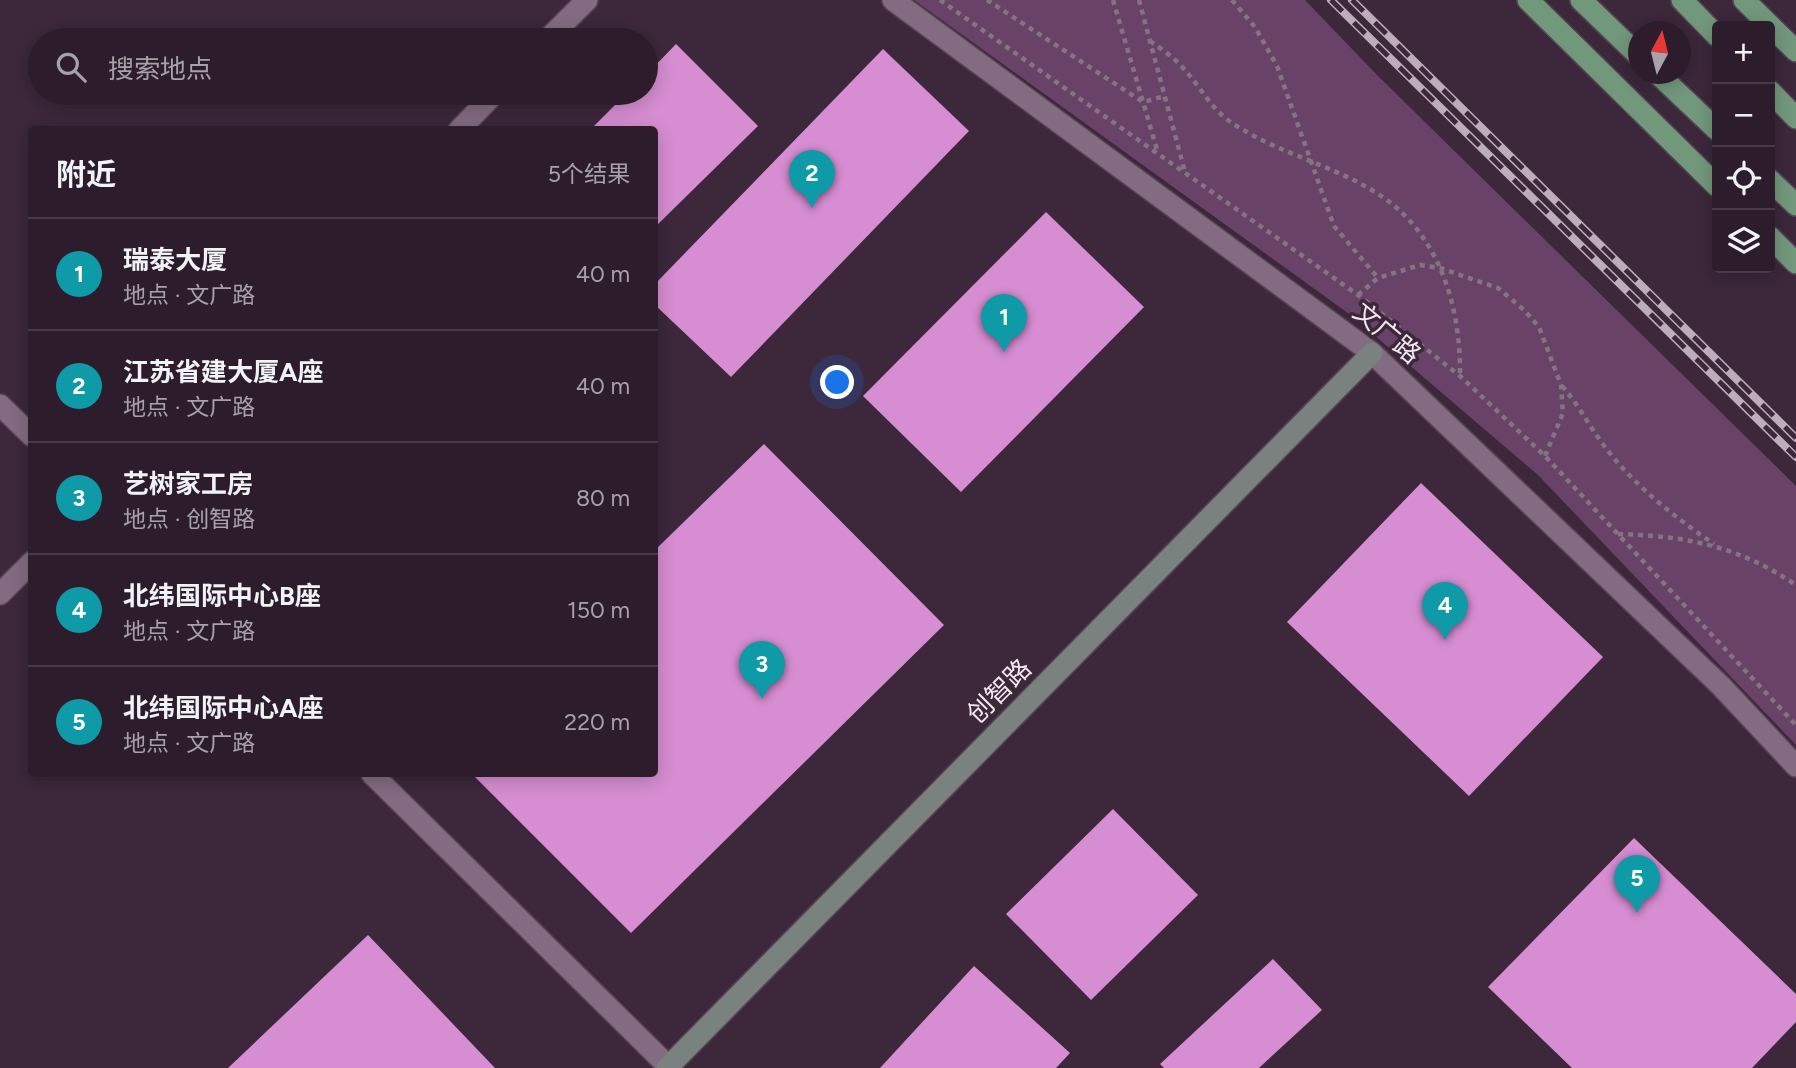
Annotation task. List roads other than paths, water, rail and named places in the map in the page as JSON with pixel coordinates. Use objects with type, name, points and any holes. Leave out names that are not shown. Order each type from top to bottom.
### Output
[{"type":"main road","points":[[1528,0],[1712,181]]},
{"type":"main road","points":[[1581,0],[1628,45]]},
{"type":"main road","points":[[1682,0],[1712,31]]},
{"type":"main road","points":[[1744,0],[1796,51]]},
{"type":"main road","points":[[1669,84],[1712,125]]},
{"type":"main road","points":[[1775,96],[1796,118]]},
{"type":"main road","points":[[1775,185],[1796,205]]},
{"type":"main road","points":[[1775,242],[1796,262]]},
{"type":"street","points":[[559,28],[587,0]]},
{"type":"street","name":"文广路","points":[[893,0],[1372,353],[1721,686],[1796,766]]},
{"type":"street","points":[[463,126],[483,105]]},
{"type":"street","name":"创智路","points":[[668,1068],[1372,353]]},
{"type":"street","points":[[0,405],[28,432]]},
{"type":"street","points":[[0,594],[28,566]]},
{"type":"street","points":[[375,777],[668,1068]]},
{"type":"railway","points":[[1331,0],[1796,457]]},
{"type":"railway","points":[[1352,0],[1796,438]]},
{"type":"place","name":"江苏省建大厦A座","points":[[812,208]]},
{"type":"place","name":"瑞泰大厦","points":[[1004,352]]},
{"type":"place","name":"北纬国际中心B座","points":[[1445,640]]},
{"type":"place","name":"艺树家工房","points":[[762,699]]},
{"type":"place","name":"北纬国际中心A座","points":[[1637,913]]}]
